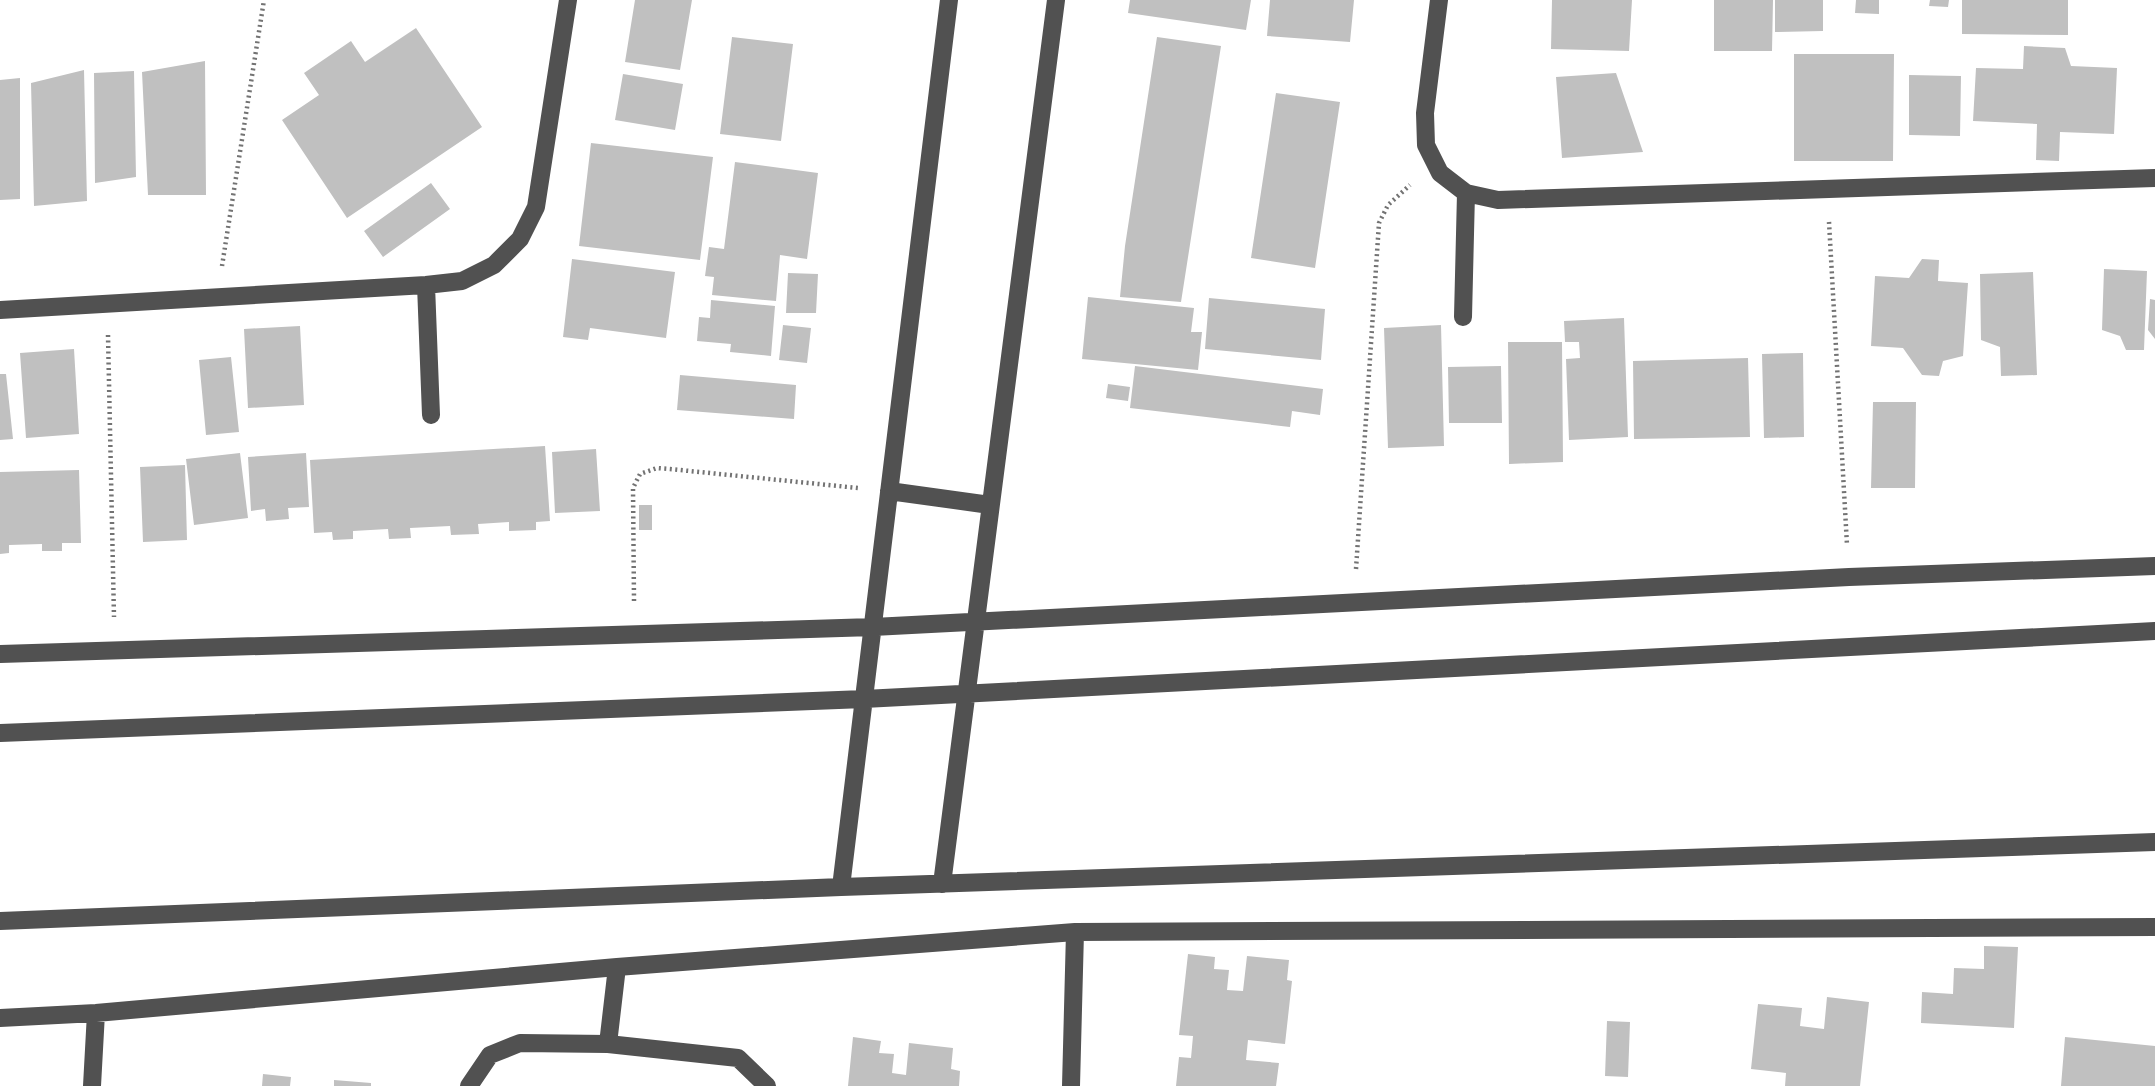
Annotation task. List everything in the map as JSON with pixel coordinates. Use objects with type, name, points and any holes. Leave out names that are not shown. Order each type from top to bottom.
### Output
[{"type":"street","points":[[0,310],[426,285],[462,281],[494,265],[520,239],[536,207],[568,0]]},
{"type":"street","points":[[841,887],[949,0]]},
{"type":"street","points":[[942,884],[1056,0]]},
{"type":"street","points":[[1439,0],[1425,113],[1426,145],[1440,173],[1466,193],[1498,200],[2155,178]]},
{"type":"street","points":[[1463,317],[1466,193]]},
{"type":"street","points":[[426,285],[431,415]]},
{"type":"street","points":[[889,491],[990,505]]},
{"type":"street","points":[[0,654],[873,627],[1849,577],[2155,566]]},
{"type":"street","points":[[0,733],[864,699],[2155,631]]},
{"type":"street","points":[[0,921],[841,887],[2155,842]]},
{"type":"street","points":[[0,1018],[96,1013],[617,967],[1075,932],[2155,927]]},
{"type":"street","points":[[1071,1086],[1075,932]]},
{"type":"street","points":[[608,1044],[617,967]]},
{"type":"street","points":[[92,1086],[96,1013]]},
{"type":"street","points":[[469,1086],[489,1055],[520,1043],[608,1044],[738,1058],[767,1086]]},
{"type":"path","points":[[217,298],[264,0]]},
{"type":"path","points":[[1353,603],[1379,223],[1388,205],[1403,189],[1420,179],[1440,173]]},
{"type":"path","points":[[1828,189],[1849,577]]},
{"type":"path","points":[[107,304],[114,649]]},
{"type":"path","points":[[635,633],[633,488],[640,474],[657,468],[889,491]]},
{"type":"building","points":[[635,0],[692,0],[680,70],[625,62]]},
{"type":"building","points":[[1130,0],[1251,0],[1246,30],[1128,13]]},
{"type":"building","points":[[1270,0],[1354,0],[1350,42],[1267,36]]},
{"type":"building","points":[[1552,0],[1632,0],[1629,51],[1551,49]]},
{"type":"building","points":[[1714,0],[1773,0],[1772,51],[1714,51]]},
{"type":"building","points":[[1775,0],[1823,0],[1823,31],[1775,32]]},
{"type":"building","points":[[1856,0],[1879,0],[1879,14],[1855,13]]},
{"type":"building","points":[[1930,0],[1949,0],[1948,7],[1929,6]]},
{"type":"building","points":[[1962,0],[2068,0],[2068,35],[1962,34]]},
{"type":"building","points":[[416,28],[482,127],[347,218],[282,120],[319,95],[304,73],[351,41],[365,62]]},
{"type":"building","points":[[732,37],[793,44],[781,141],[720,134]]},
{"type":"building","points":[[1157,37],[1221,46],[1181,302],[1120,297],[1125,246]]},
{"type":"building","points":[[2024,46],[2065,48],[2071,66],[2117,68],[2114,134],[2060,132],[2059,161],[2036,160],[2037,124],[1973,121],[1976,68],[2023,69]]},
{"type":"building","points":[[1794,54],[1894,54],[1893,161],[1794,161]]},
{"type":"building","points":[[205,61],[206,195],[148,195],[142,72]]},
{"type":"building","points":[[84,70],[87,201],[34,206],[31,83]]},
{"type":"building","points":[[134,71],[136,177],[95,183],[94,73]]},
{"type":"building","points":[[1616,73],[1643,152],[1562,158],[1556,77]]},
{"type":"building","points":[[623,74],[683,84],[675,130],[615,120]]},
{"type":"building","points":[[1909,75],[1961,76],[1960,136],[1909,135]]},
{"type":"building","points":[[20,78],[20,199],[0,200],[0,80]]},
{"type":"building","points":[[1276,93],[1340,102],[1315,268],[1251,258]]},
{"type":"building","points":[[591,143],[713,157],[700,260],[579,246]]},
{"type":"building","points":[[735,162],[818,173],[807,259],[780,255],[776,301],[712,295],[714,277],[705,276],[709,247],[724,249]]},
{"type":"building","points":[[431,183],[450,209],[383,257],[364,231]]},
{"type":"building","points":[[572,259],[675,272],[666,338],[590,328],[588,340],[563,337]]},
{"type":"building","points":[[1922,259],[1939,260],[1938,281],[1968,283],[1963,356],[1943,361],[1939,376],[1922,375],[1903,348],[1871,346],[1875,276],[1909,278]]},
{"type":"building","points":[[2104,269],[2147,271],[2144,350],[2126,350],[2120,336],[2102,330]]},
{"type":"building","points":[[2033,272],[2037,375],[2001,376],[2000,347],[1981,340],[1980,274]]},
{"type":"building","points":[[788,273],[818,274],[816,313],[786,313]]},
{"type":"building","points":[[1088,297],[1194,308],[1191,332],[1202,332],[1198,370],[1082,359]]},
{"type":"building","points":[[1209,298],[1325,309],[1321,360],[1205,349]]},
{"type":"building","points":[[2150,299],[2155,300],[2155,339],[2148,330]]},
{"type":"building","points":[[711,300],[775,306],[771,356],[730,352],[731,344],[697,341],[699,317],[710,318]]},
{"type":"building","points":[[1624,318],[1628,437],[1569,440],[1566,359],[1580,358],[1579,342],[1565,342],[1564,321]]},
{"type":"building","points":[[783,325],[811,328],[807,363],[779,360]]},
{"type":"building","points":[[1441,325],[1444,446],[1388,448],[1384,328]]},
{"type":"building","points":[[300,326],[304,405],[248,408],[244,329]]},
{"type":"building","points":[[1508,342],[1562,342],[1563,462],[1509,464]]},
{"type":"building","points":[[74,349],[79,434],[26,438],[20,353]]},
{"type":"building","points":[[1803,353],[1804,437],[1764,438],[1762,354]]},
{"type":"building","points":[[231,357],[239,432],[206,435],[199,360]]},
{"type":"building","points":[[1748,358],[1750,437],[1634,439],[1633,361]]},
{"type":"building","points":[[1135,366],[1323,389],[1320,415],[1292,411],[1290,427],[1130,408]]},
{"type":"building","points":[[1501,366],[1502,423],[1449,423],[1448,367]]},
{"type":"building","points":[[0,374],[6,374],[13,439],[0,440]]},
{"type":"building","points":[[680,375],[796,385],[794,419],[677,410]]},
{"type":"building","points":[[1108,384],[1130,387],[1128,401],[1106,398]]},
{"type":"building","points":[[1873,402],[1916,402],[1915,488],[1871,488]]},
{"type":"building","points":[[545,446],[550,521],[536,522],[536,530],[509,531],[509,522],[478,524],[479,534],[451,535],[450,526],[410,528],[411,538],[389,539],[388,529],[353,531],[353,539],[333,540],[332,532],[314,533],[310,460]]},
{"type":"building","points":[[596,449],[600,511],[555,513],[552,452]]},
{"type":"building","points":[[240,453],[248,518],[194,525],[186,459]]},
{"type":"building","points":[[306,453],[309,507],[288,508],[289,519],[266,521],[265,509],[251,511],[248,457]]},
{"type":"building","points":[[185,465],[187,540],[143,542],[140,467]]},
{"type":"building","points":[[79,470],[81,543],[62,543],[62,551],[42,551],[42,544],[9,545],[9,553],[0,554],[0,472]]},
{"type":"building","points":[[639,505],[652,505],[652,530],[639,530]]},
{"type":"building","points":[[1984,946],[2018,947],[2014,1028],[1921,1023],[1922,992],[1953,994],[1954,968],[1984,969]]},
{"type":"building","points":[[1188,954],[1215,957],[1214,969],[1229,970],[1227,990],[1243,991],[1247,956],[1289,960],[1287,980],[1292,981],[1285,1044],[1248,1040],[1246,1060],[1279,1063],[1276,1086],[1176,1086],[1179,1057],[1191,1058],[1193,1036],[1179,1035]]},
{"type":"building","points":[[1827,997],[1869,1002],[1860,1086],[1785,1086],[1786,1073],[1751,1069],[1758,1004],[1802,1008],[1800,1026],[1824,1029]]},
{"type":"building","points":[[1607,1021],[1630,1022],[1628,1077],[1605,1076]]},
{"type":"building","points":[[853,1037],[881,1041],[879,1053],[894,1054],[892,1073],[906,1075],[909,1043],[953,1048],[951,1069],[960,1071],[959,1086],[848,1086]]},
{"type":"building","points":[[2065,1037],[2155,1046],[2155,1086],[2061,1086]]},
{"type":"building","points":[[263,1074],[291,1077],[290,1086],[262,1086]]},
{"type":"building","points":[[334,1080],[371,1083],[371,1086],[334,1086]]}]
